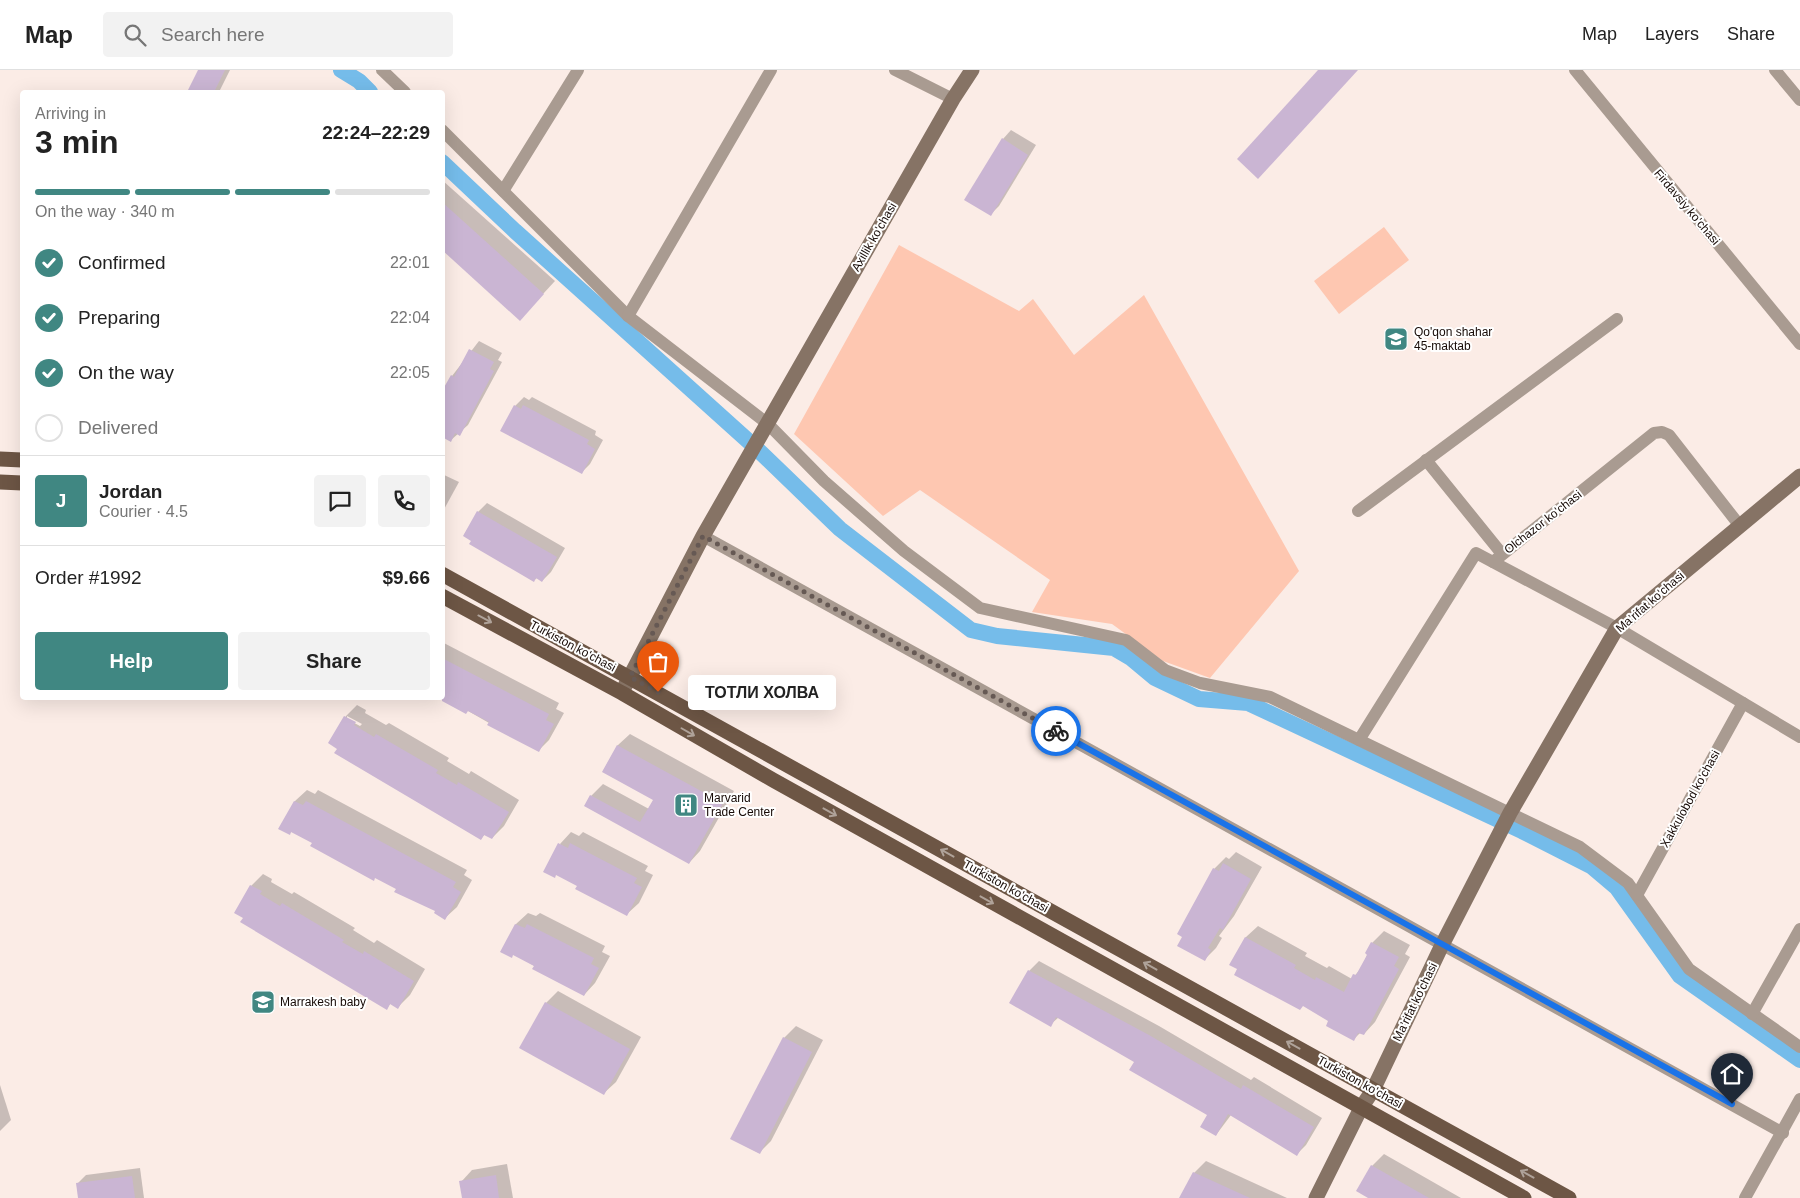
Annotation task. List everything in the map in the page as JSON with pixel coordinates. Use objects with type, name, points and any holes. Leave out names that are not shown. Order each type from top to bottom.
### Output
[{"type":"main road","points":[[0,459],[20,460]]},
{"type":"main road","points":[[0,482],[20,483]]},
{"type":"main road","name":"Turkiston ko'chasi","points":[[445,576],[1569,1198]]},
{"type":"main road","name":"Turkiston ko'chasi","points":[[445,598],[622,692],[773,780],[1524,1198]]},
{"type":"street","points":[[382,70],[403,90]]},
{"type":"street","points":[[503,191],[578,70]]},
{"type":"street","points":[[628,316],[771,70]]},
{"type":"street","points":[[895,70],[953,99]]},
{"type":"street","name":"Axillik ko'chasi","points":[[703,536],[953,99],[972,70]]},
{"type":"street","name":"Firdavsiy ko'chasi","points":[[1575,70],[1800,344]]},
{"type":"street","points":[[1775,70],[1800,100]]},
{"type":"street","points":[[445,133],[628,316],[766,428],[904,551],[980,608],[1126,640],[1165,670],[1200,683],[1270,697],[1580,847],[1628,883],[1689,969],[1800,1047]]},
{"type":"street","points":[[1358,511],[1617,319]]},
{"type":"street","name":"Olchazor ko'chasi","points":[[1359,740],[1476,553],[1498,558],[1654,433],[1662,432],[1669,435],[1740,526]]},
{"type":"street","points":[[1426,460],[1498,558],[1800,736]]},
{"type":"street","name":"Ma’rifat ko'chasi","points":[[1316,1198],[1361,1108],[1373,1090],[1442,945],[1510,813],[1617,628],[1800,476]]},
{"type":"street","points":[[622,692],[703,536],[1783,1133]]},
{"type":"street","name":"Xakkulobod ko'chasi","points":[[1637,895],[1743,703]]},
{"type":"street","points":[[1752,1014],[1800,929]]},
{"type":"street","points":[[1744,1198],[1783,1133],[1800,1099]]},
{"type":"shaded area","points":[[1384,227],[1409,260],[1339,314],[1314,281]]},
{"type":"shaded area","points":[[899,245],[1019,311],[1033,299],[1074,355],[1144,295],[1299,571],[1210,678],[1163,661],[1112,624],[1032,612],[1050,580],[920,490],[883,516],[794,434]]},
{"type":"building","points":[[198,70],[225,70],[215,90],[188,90]]},
{"type":"building","points":[[1318,70],[1358,70],[1258,179],[1237,159]]},
{"type":"building","points":[[1002,138],[1028,155],[991,216],[964,200]]},
{"type":"building","points":[[445,205],[544,294],[520,321],[445,253]]},
{"type":"building","points":[[469,349],[494,362],[490,369],[494,371],[460,436],[455,433],[451,442],[445,439],[445,386],[451,375],[454,377]]},
{"type":"building","points":[[514,405],[521,409],[523,405],[589,440],[587,444],[595,449],[582,474],[500,431]]},
{"type":"building","points":[[477,511],[557,557],[542,582],[536,578],[534,582],[469,544],[471,541],[463,536]]},
{"type":"building","points":[[445,660],[549,714],[546,720],[554,724],[539,752],[487,725],[489,722],[468,711],[466,714],[442,701],[445,700]]},
{"type":"building","points":[[344,716],[356,722],[354,725],[374,737],[376,734],[438,770],[436,773],[457,785],[458,782],[509,812],[492,839],[484,835],[481,840],[334,753],[337,749],[328,743]]},
{"type":"building","name":"Marvarid Trade Center","points":[[617,745],[723,803],[689,864],[584,806],[590,795],[640,822],[653,800],[602,772]]},
{"type":"building","points":[[294,801],[303,805],[306,801],[456,882],[453,887],[461,892],[445,920],[434,913],[435,911],[394,892],[396,889],[375,878],[374,881],[310,846],[312,843],[291,832],[290,835],[278,829]]},
{"type":"building","points":[[558,843],[568,848],[570,843],[637,878],[634,883],[642,887],[627,916],[575,889],[577,886],[556,875],[555,878],[543,872]]},
{"type":"building","points":[[1223,863],[1251,879],[1223,930],[1220,928],[1208,948],[1211,950],[1205,961],[1177,946],[1182,937],[1177,934],[1213,868],[1219,871]]},
{"type":"building","points":[[250,885],[262,891],[260,894],[280,906],[282,903],[344,940],[342,942],[363,954],[364,951],[414,981],[398,1009],[390,1004],[387,1010],[240,922],[243,918],[234,913]]},
{"type":"building","points":[[515,924],[525,928],[527,924],[594,958],[591,964],[599,968],[584,996],[532,969],[534,966],[513,955],[512,958],[500,952]]},
{"type":"building","points":[[1245,937],[1296,965],[1294,968],[1315,980],[1316,977],[1344,992],[1353,974],[1356,975],[1367,955],[1365,953],[1371,942],[1399,957],[1394,966],[1399,969],[1364,1035],[1358,1033],[1354,1041],[1326,1026],[1328,1021],[1303,1006],[1300,1010],[1234,975],[1237,969],[1229,965]]},
{"type":"building","points":[[1028,970],[1149,1035],[1241,1089],[1243,1085],[1314,1127],[1297,1156],[1228,1114],[1216,1136],[1200,1127],[1207,1115],[1129,1070],[1134,1062],[1056,1017],[1051,1027],[1009,1003]]},
{"type":"building","points":[[545,1002],[630,1049],[604,1095],[519,1048]]},
{"type":"building","points":[[783,1037],[812,1052],[760,1154],[730,1139]]},
{"type":"building","points":[[1371,1165],[1429,1198],[1368,1198],[1356,1191]]},
{"type":"building","points":[[1193,1172],[1250,1198],[1179,1198]]},
{"type":"building","points":[[496,1175],[499,1198],[462,1198],[459,1181]]},
{"type":"building","points":[[132,1176],[135,1198],[78,1198],[76,1183]]},
{"type":"waterway","points":[[341,70],[359,81],[368,90]]},
{"type":"waterway","points":[[445,165],[515,231],[755,447],[840,529],[971,630],[997,636],[1114,648],[1131,658],[1155,678],[1199,699],[1248,703],[1522,831],[1591,866],[1617,888],[1680,976],[1800,1060]]},
{"type":"way so far","points":[[658,692],[630,677],[703,536],[1056,731]]},
{"type":"place","name":"Qo'qon shahar 45-maktab","points":[[1396,339]]},
{"type":"place","name":"ТОТЛИ ХОЛВА","points":[[658,692]]},
{"type":"place","name":"Marvarid Trade Center","points":[[686,805]]},
{"type":"place","name":"Marrakesh baby","points":[[263,1002]]},
{"type":"route","points":[[1056,731],[1732,1104]]}]
